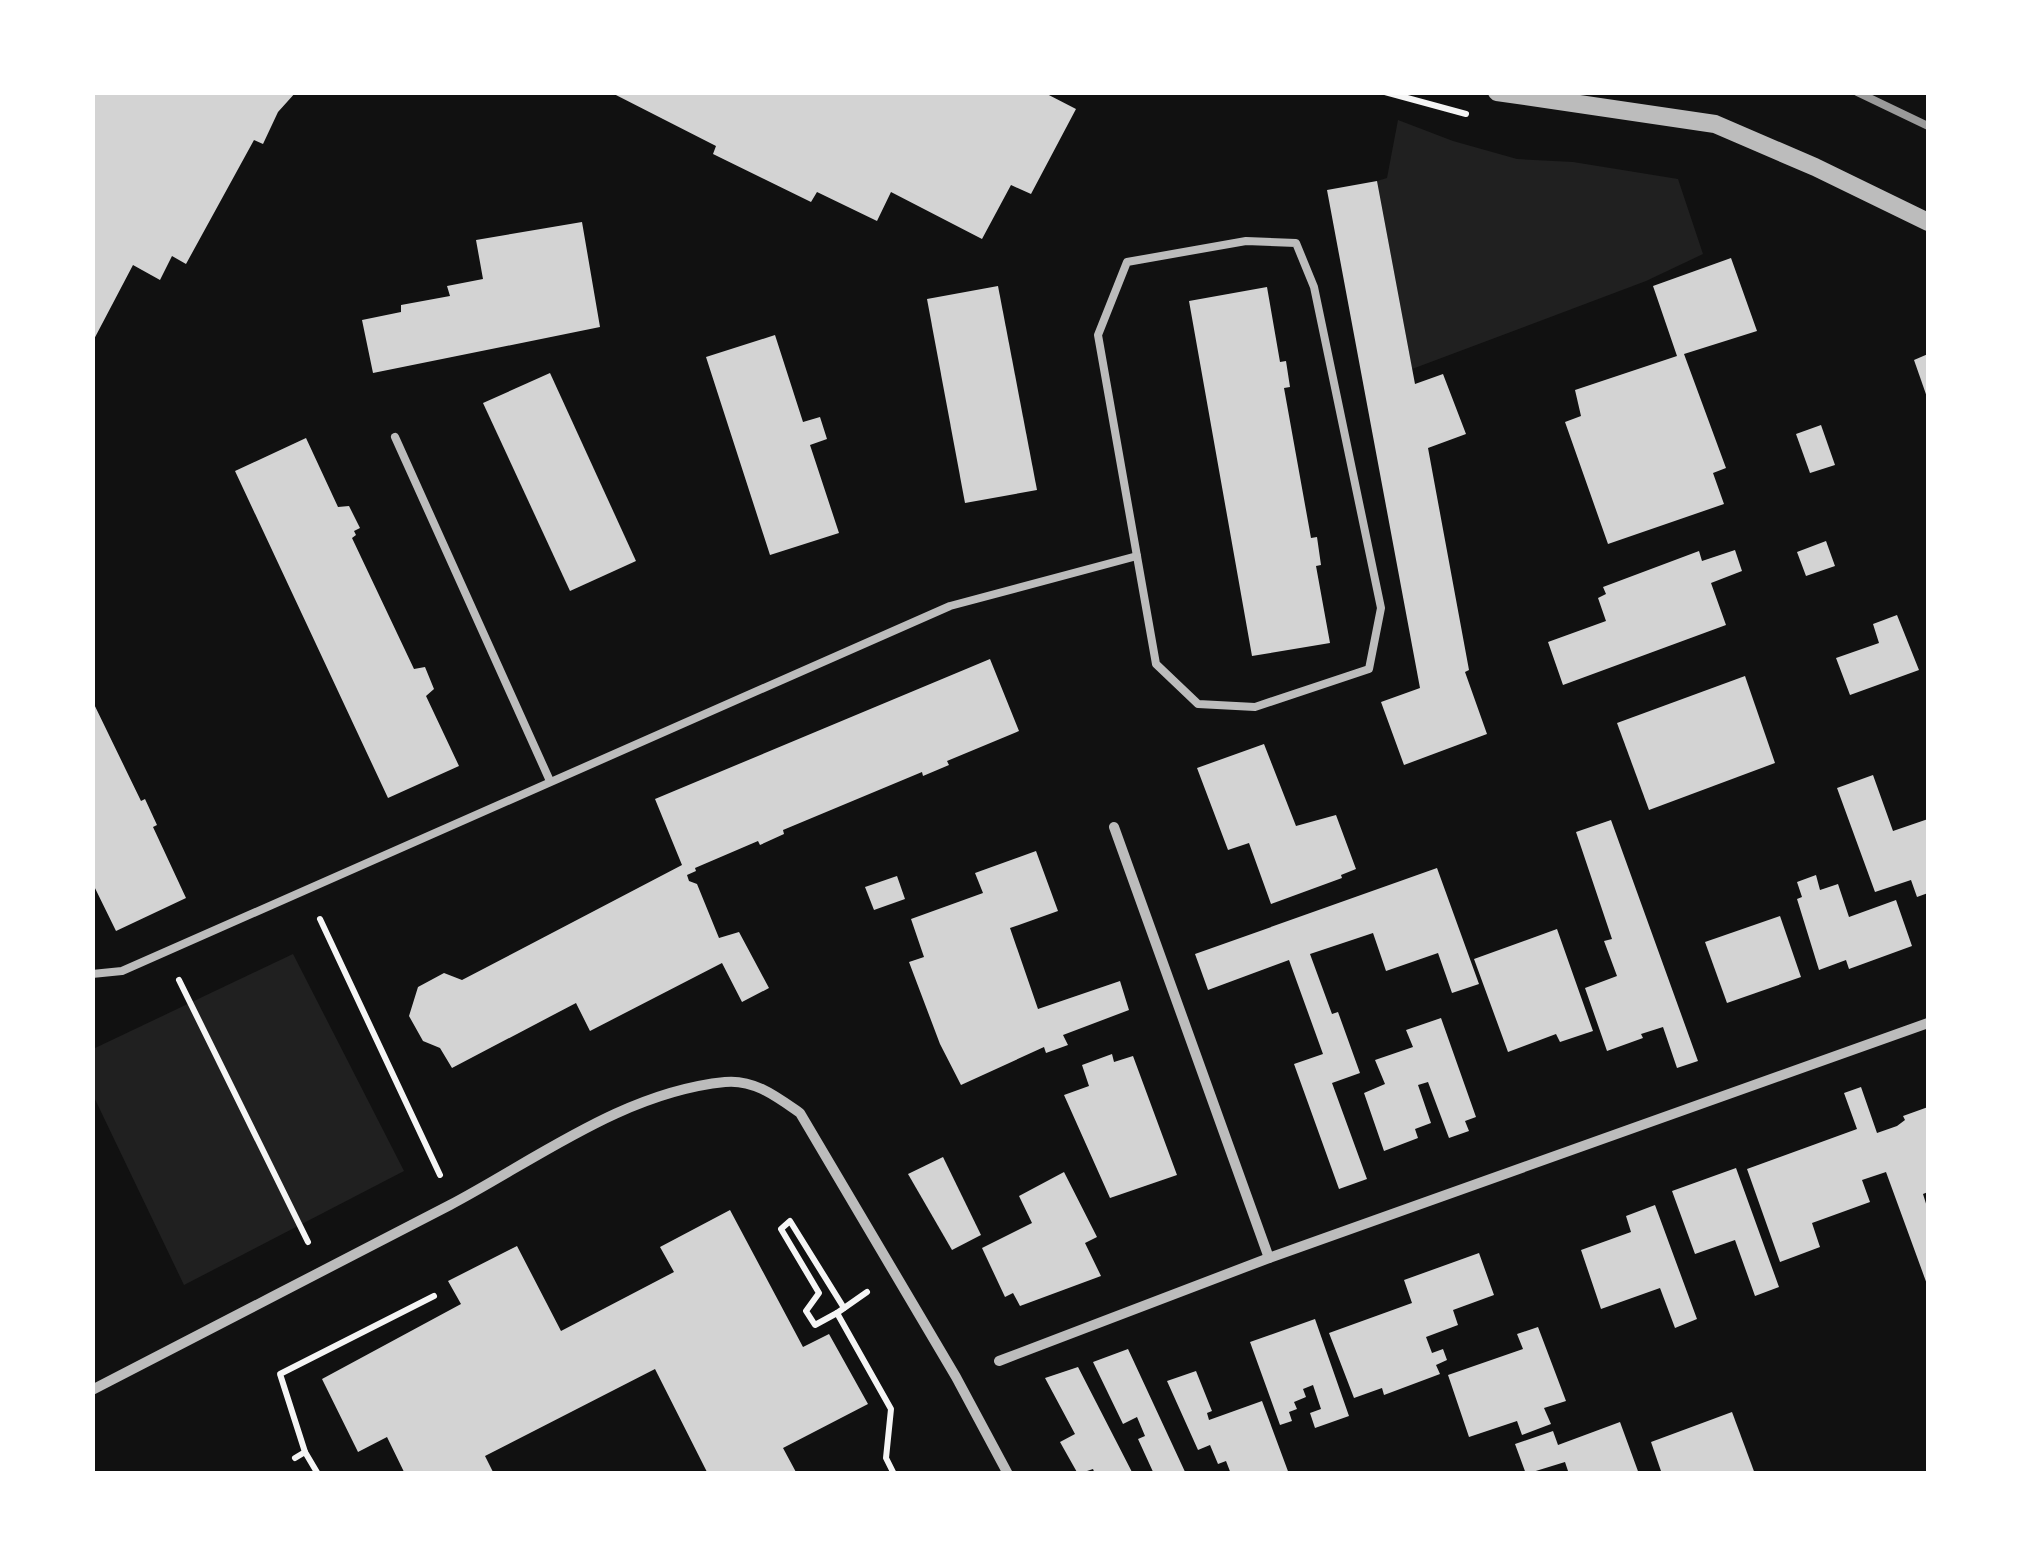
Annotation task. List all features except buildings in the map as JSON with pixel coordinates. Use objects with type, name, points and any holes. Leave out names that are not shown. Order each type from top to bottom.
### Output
[{"type":"street","points":[[1497,92],[1715,124],[1928,222]]},
{"type":"street","points":[[1114,827],[1270,1258]]},
{"type":"street","points":[[998,1361],[1270,1258],[1928,1023]]},
{"type":"street","points":[[92,1390],[453,1203],[602,1120],[679,1090],[730,1082],[765,1088],[800,1113],[1008,1474]]},
{"type":"lane","points":[[1246,241],[1296,243],[1314,287],[1381,608],[1369,669],[1255,707],[1198,704],[1156,664],[1137,556],[1098,335],[1127,262],[1246,241]]},
{"type":"lane","points":[[395,438],[550,782]]},
{"type":"lane","points":[[92,974],[122,971],[950,606],[1137,556]]},
{"type":"path","points":[[306,891],[453,1203]]},
{"type":"path","points":[[166,952],[321,1271]]},
{"type":"path","points":[[894,1272],[840,1310],[816,1325],[806,1311],[819,1293],[780,1229],[790,1222],[840,1310],[891,1409],[886,1458],[894,1474]]},
{"type":"path","points":[[318,1474],[305,1452],[280,1374],[434,1296]]},
{"type":"path","points":[[295,1458],[305,1452]]},
{"type":"shaded area","points":[[1398,120],[1517,159],[1573,162],[1678,179],[1703,254],[1646,281],[1412,369],[1377,181],[1387,178]]},
{"type":"shaded area","points":[[293,954],[404,1171],[184,1285],[93,1095],[93,1049]]},
{"type":"railway","points":[[1857,92],[1928,126]]}]
